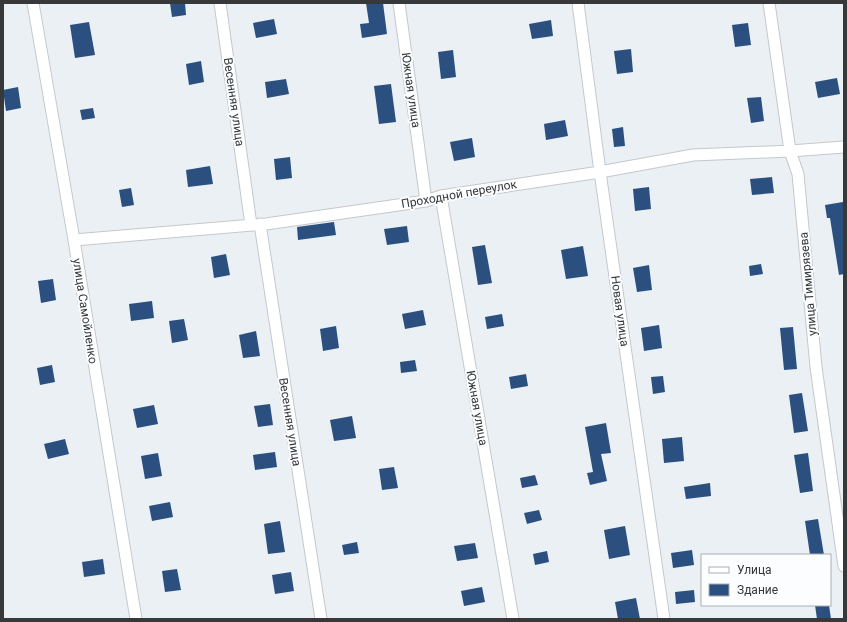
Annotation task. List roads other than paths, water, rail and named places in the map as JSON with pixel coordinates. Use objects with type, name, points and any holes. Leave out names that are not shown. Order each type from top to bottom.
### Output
[{"type":"street","name":"улица Самойленко","points":[[33,3],[74,240],[136,619]]},
{"type":"street","name":"Весенняя улица","points":[[220,3],[320,619]]},
{"type":"street","name":"Южная улица","points":[[398,3],[426,201]]},
{"type":"street","name":"Новая улица","points":[[578,3],[600,172],[664,619]]},
{"type":"street","name":"улица Тимирязева","points":[[769,3],[790,151],[798,174],[816,367],[844,566]]},
{"type":"street","name":"Проходной переулок","points":[[74,240],[255,224],[426,201],[441,196],[600,172],[693,155],[844,147]]},
{"type":"street","name":"Южная улица","points":[[441,196],[513,619]]}]
